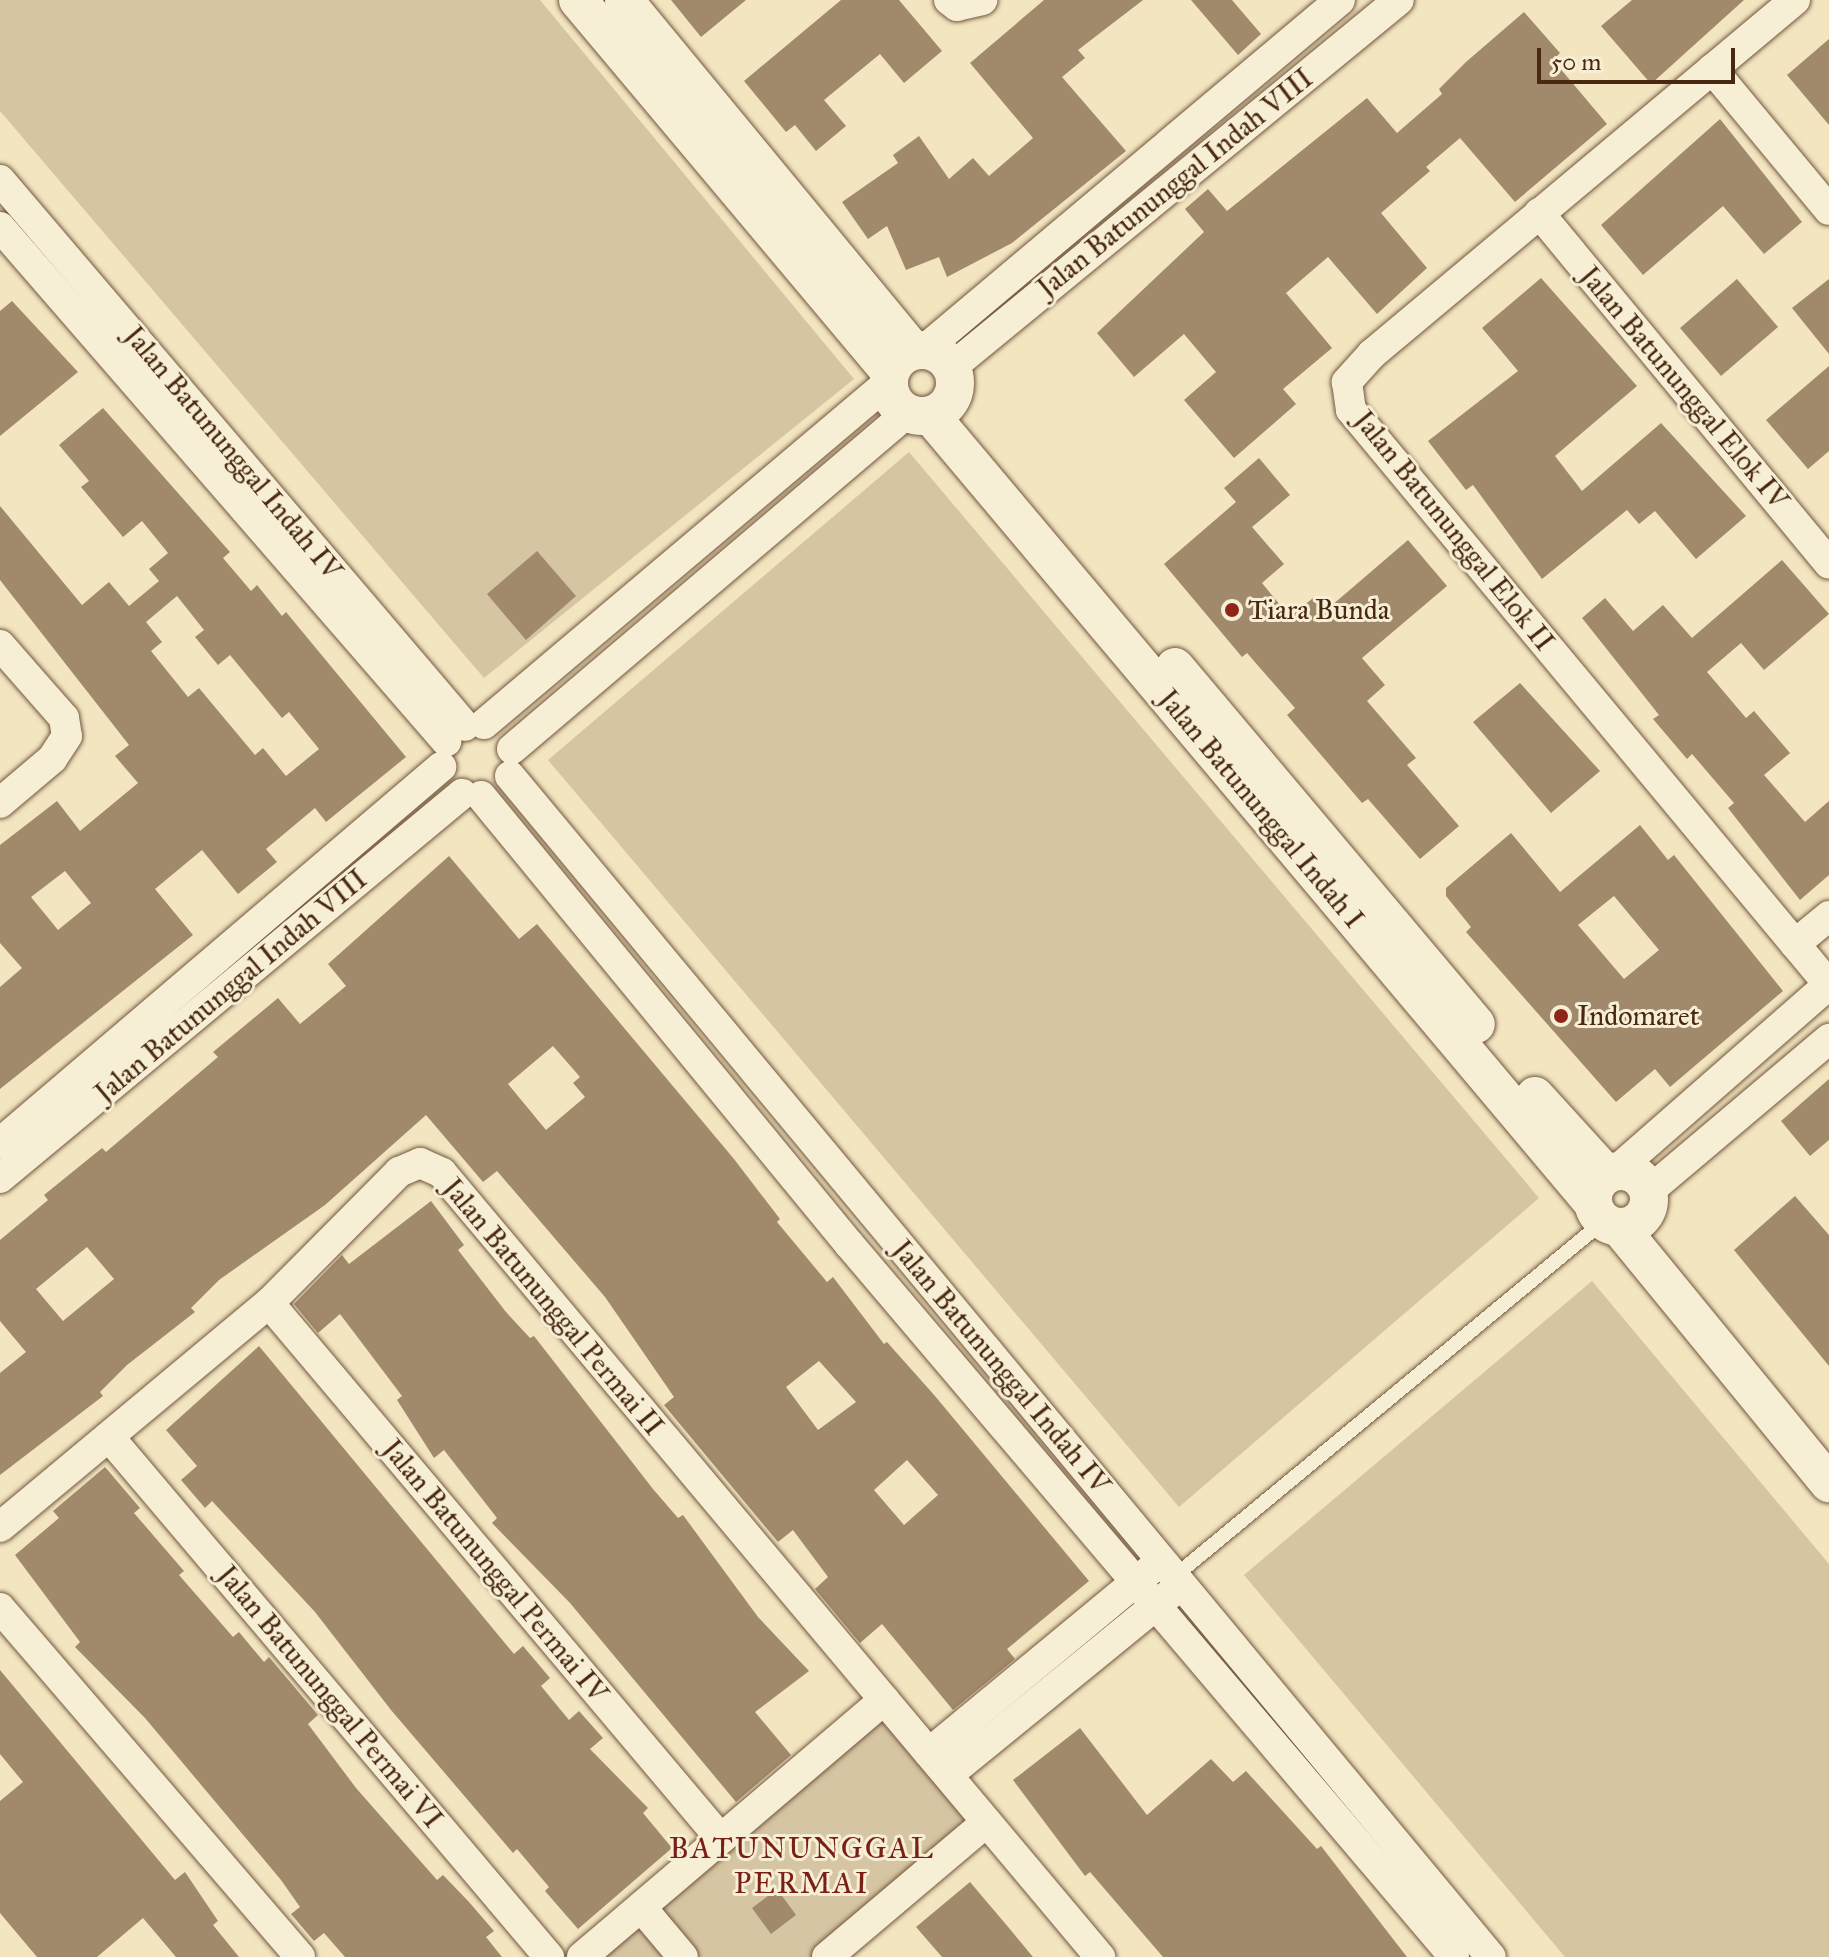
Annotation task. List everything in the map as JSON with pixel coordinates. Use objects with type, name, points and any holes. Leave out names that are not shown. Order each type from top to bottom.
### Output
[{"type":"street","points":[[578,0],[919,382]]},
{"type":"street","points":[[624,0],[919,382]]},
{"type":"street","points":[[949,0],[957,6],[982,0]]},
{"type":"street","name":"Jalan Batununggal Indah VIII","points":[[3,1160],[472,795],[498,790],[511,762],[919,382],[1340,0]]},
{"type":"street","name":"Jalan Batununggal Indah VIII","points":[[3,1160],[459,740],[919,382],[1399,0]]},
{"type":"street","name":"Jalan Batununggal Elok II","points":[[1795,0],[1372,354],[1347,382],[1351,410],[1829,985]]},
{"type":"street","points":[[1712,69],[1829,210]]},
{"type":"street","name":"Jalan Batununggal Indah IV","points":[[0,180],[79,271],[459,740],[472,795],[1454,1957]]},
{"type":"street","name":"Jalan Batununggal Elok IV","points":[[1539,213],[1829,564]]},
{"type":"street","name":"Jalan Batununggal Indah IV","points":[[0,227],[459,740]]},
{"type":"street","name":"Jalan Batununggal Indah I","points":[[919,382],[1305,839],[1829,1443]]},
{"type":"street","points":[[0,645],[64,718],[67,736],[52,759],[0,803]]},
{"type":"street","name":"Jalan Batununggal Indah IV","points":[[459,740],[501,733],[511,762],[879,1220],[1491,1957]]},
{"type":"street","points":[[1795,944],[1829,916]]},
{"type":"street","points":[[1619,1201],[1829,985]]},
{"type":"street","points":[[1619,1201],[1829,1039]]},
{"type":"street","name":"Jalan Batununggal Permai II","points":[[0,1527],[269,1303],[399,1172],[420,1163],[442,1173],[1100,1957]]},
{"type":"street","name":"Jalan Batununggal Indah I","points":[[1619,1201],[1829,1483]]},
{"type":"street","points":[[849,1244],[879,1220]]},
{"type":"street","name":"Jalan Batununggal Permai IV","points":[[269,1303],[721,1839]]},
{"type":"street","name":"Jalan Batununggal Permai VI","points":[[110,1438],[549,1957]]},
{"type":"street","points":[[938,1764],[1137,1582],[1173,1574]]},
{"type":"street","points":[[938,1764],[1157,1606],[1173,1574]]},
{"type":"street","points":[[0,1608],[300,1957]]},
{"type":"street","points":[[582,1957],[884,1700]]},
{"type":"street","points":[[827,1957],[987,1822]]},
{"type":"street","points":[[641,1907],[683,1957]]},
{"type":"lane","points":[[55,292],[79,271]]},
{"type":"lane","points":[[1173,1574],[1619,1201]]},
{"type":"shaded area","points":[[0,0],[540,0],[854,379],[484,678],[0,111]]},
{"type":"shaded area","points":[[909,452],[1539,1198],[1179,1507],[548,760]]},
{"type":"shaded area","points":[[1592,1281],[1829,1564],[1829,1957],[1565,1957],[1244,1575]]},
{"type":"shaded area","points":[[884,1706],[983,1823],[822,1957],[591,1957]]},
{"type":"building","points":[[671,0],[746,0],[701,37]]},
{"type":"building","points":[[841,0],[899,0],[942,51],[904,83],[880,54],[824,100],[846,126],[816,151],[795,125],[786,132],[744,81]]},
{"type":"building","points":[[1044,0],[1143,0],[1078,50],[1085,58],[1062,77],[1126,151],[1012,243],[947,277],[939,257],[906,270],[887,226],[868,239],[842,202],[898,163],[893,155],[919,136],[949,179],[973,158],[989,176],[1033,138],[970,63]]},
{"type":"building","points":[[1191,0],[1232,0],[1261,34],[1238,55]]},
{"type":"building","points":[[1632,0],[1744,0],[1651,84],[1601,26]]},
{"type":"building","points":[[1524,12],[1560,53],[1553,60],[1607,124],[1515,202],[1460,138],[1426,167],[1430,171],[1381,213],[1427,268],[1377,314],[1328,257],[1286,293],[1332,348],[1283,389],[1296,404],[1234,458],[1184,400],[1216,372],[1184,334],[1134,377],[1097,333],[1204,232],[1185,209],[1208,189],[1227,211],[1367,98],[1397,133],[1442,94],[1439,89],[1466,62]]},
{"type":"building","points":[[1829,39],[1829,125],[1787,75]]},
{"type":"building","points":[[1720,119],[1802,222],[1764,254],[1723,206],[1643,275],[1601,225]]},
{"type":"building","points":[[1541,278],[1637,386],[1555,456],[1582,491],[1661,423],[1746,516],[1696,559],[1655,511],[1639,524],[1627,510],[1542,579],[1473,485],[1466,490],[1428,441],[1518,371],[1482,328]]},
{"type":"building","points":[[1737,279],[1778,327],[1721,376],[1680,328]]},
{"type":"building","points":[[1829,279],[1829,354],[1792,308]]},
{"type":"building","points":[[12,301],[78,372],[0,436],[0,311]]},
{"type":"building","points":[[1829,366],[1829,451],[1808,469],[1766,420]]},
{"type":"building","points":[[103,408],[230,552],[223,558],[251,591],[257,585],[282,616],[286,612],[406,757],[326,822],[315,808],[266,849],[277,862],[238,894],[202,850],[155,889],[193,935],[0,1089],[0,987],[22,968],[0,943],[0,845],[57,801],[80,831],[138,783],[115,756],[129,745],[0,580],[0,506],[82,605],[109,582],[129,606],[159,581],[149,569],[168,553],[142,521],[123,537],[81,487],[89,481],[59,445]],"holes":[[[177,596],[204,630],[195,637],[218,665],[230,655],[282,718],[289,712],[319,749],[286,776],[263,748],[255,755],[199,688],[188,697],[151,651],[162,642],[146,622]],[[65,871],[91,903],[58,930],[31,897]]]},
{"type":"building","points":[[1259,458],[1290,495],[1252,527],[1284,564],[1262,583],[1290,617],[1313,598],[1324,612],[1408,540],[1447,586],[1362,658],[1385,685],[1367,701],[1416,758],[1407,765],[1459,826],[1420,859],[1368,799],[1362,803],[1287,715],[1295,708],[1247,653],[1242,657],[1164,564],[1236,502],[1224,488]]},
{"type":"building","points":[[537,551],[576,596],[526,640],[487,594]]},
{"type":"building","points":[[1782,560],[1829,614],[1764,670],[1741,643],[1707,672],[1746,718],[1754,711],[1790,753],[1764,775],[1805,822],[1829,801],[1829,875],[1800,900],[1728,808],[1734,803],[1692,754],[1687,759],[1653,719],[1659,715],[1582,618],[1605,598],[1633,631],[1663,605],[1692,638]]},
{"type":"building","points":[[1520,683],[1600,771],[1551,813],[1473,722]]},
{"type":"building","points":[[1640,825],[1668,860],[1674,855],[1783,991],[1670,1087],[1655,1069],[1616,1102],[1466,932],[1471,927],[1446,896],[1446,888],[1511,833],[1560,892]],"holes":[[[1614,896],[1659,950],[1624,979],[1578,925]]]},
{"type":"building","points":[[449,856],[519,939],[537,924],[734,1159],[780,1219],[777,1222],[827,1282],[833,1277],[884,1344],[887,1342],[935,1396],[1089,1581],[1007,1649],[1015,1659],[953,1710],[882,1624],[860,1643],[815,1589],[828,1577],[793,1530],[778,1542],[664,1405],[674,1397],[605,1297],[497,1171],[483,1182],[426,1115],[325,1205],[219,1280],[191,1308],[195,1312],[127,1365],[100,1392],[103,1396],[0,1475],[0,1373],[26,1352],[0,1321],[0,1240],[48,1200],[44,1195],[102,1148],[106,1152],[218,1057],[213,1052],[278,998],[300,1024],[346,986],[328,964]],"holes":[[[553,1046],[580,1077],[573,1083],[585,1097],[546,1130],[508,1084]],[[87,1247],[114,1279],[63,1321],[36,1289]],[[819,1361],[856,1402],[818,1430],[786,1387]],[[907,1460],[938,1495],[904,1525],[874,1490]]]},
{"type":"building","points":[[1829,1079],[1829,1140],[1810,1156],[1781,1121]]},
{"type":"building","points":[[1795,1196],[1829,1235],[1829,1366],[1734,1250]]},
{"type":"building","points":[[431,1201],[464,1245],[458,1250],[506,1312],[530,1338],[534,1336],[653,1489],[678,1518],[683,1515],[758,1617],[809,1671],[755,1712],[791,1755],[736,1802],[570,1603],[492,1523],[497,1518],[444,1450],[434,1458],[397,1400],[402,1396],[340,1314],[318,1333],[294,1304],[342,1255],[349,1264]]},
{"type":"building","points":[[259,1346],[514,1654],[523,1646],[550,1678],[541,1686],[569,1720],[579,1711],[603,1738],[590,1749],[648,1808],[643,1813],[672,1848],[578,1929],[545,1891],[549,1887],[517,1849],[513,1853],[391,1710],[315,1612],[212,1501],[205,1508],[181,1480],[197,1466],[166,1430]]},
{"type":"building","points":[[105,1467],[140,1508],[134,1513],[184,1571],[179,1575],[233,1637],[239,1632],[264,1662],[269,1657],[318,1715],[308,1724],[356,1788],[437,1880],[443,1875],[469,1902],[494,1931],[486,1937],[502,1957],[345,1957],[324,1933],[314,1941],[291,1914],[300,1907],[281,1880],[145,1718],[75,1647],[80,1642],[15,1555],[59,1518],[53,1511]]},
{"type":"building","points":[[0,1670],[175,1880],[185,1872],[218,1921],[213,1925],[239,1957],[176,1957],[143,1918],[97,1957],[37,1957],[0,1913],[0,1801],[23,1782],[0,1754]]},
{"type":"building","points":[[1080,1728],[1147,1815],[1211,1759],[1233,1782],[1246,1771],[1317,1849],[1321,1846],[1407,1957],[1163,1957],[1090,1872],[1085,1876],[1013,1780]]},
{"type":"building","points":[[970,1882],[1033,1957],[942,1957],[916,1927]]},
{"type":"building","points":[[777,1889],[796,1915],[771,1934],[752,1908]]},
{"type":"place","name":"Tiara Bunda","points":[[1232,610]]},
{"type":"place","name":"Indomaret","points":[[1561,1016]]},
{"type":"district","name":"BATUNUNGGAL PERMAI","points":[[802,1865]]}]
